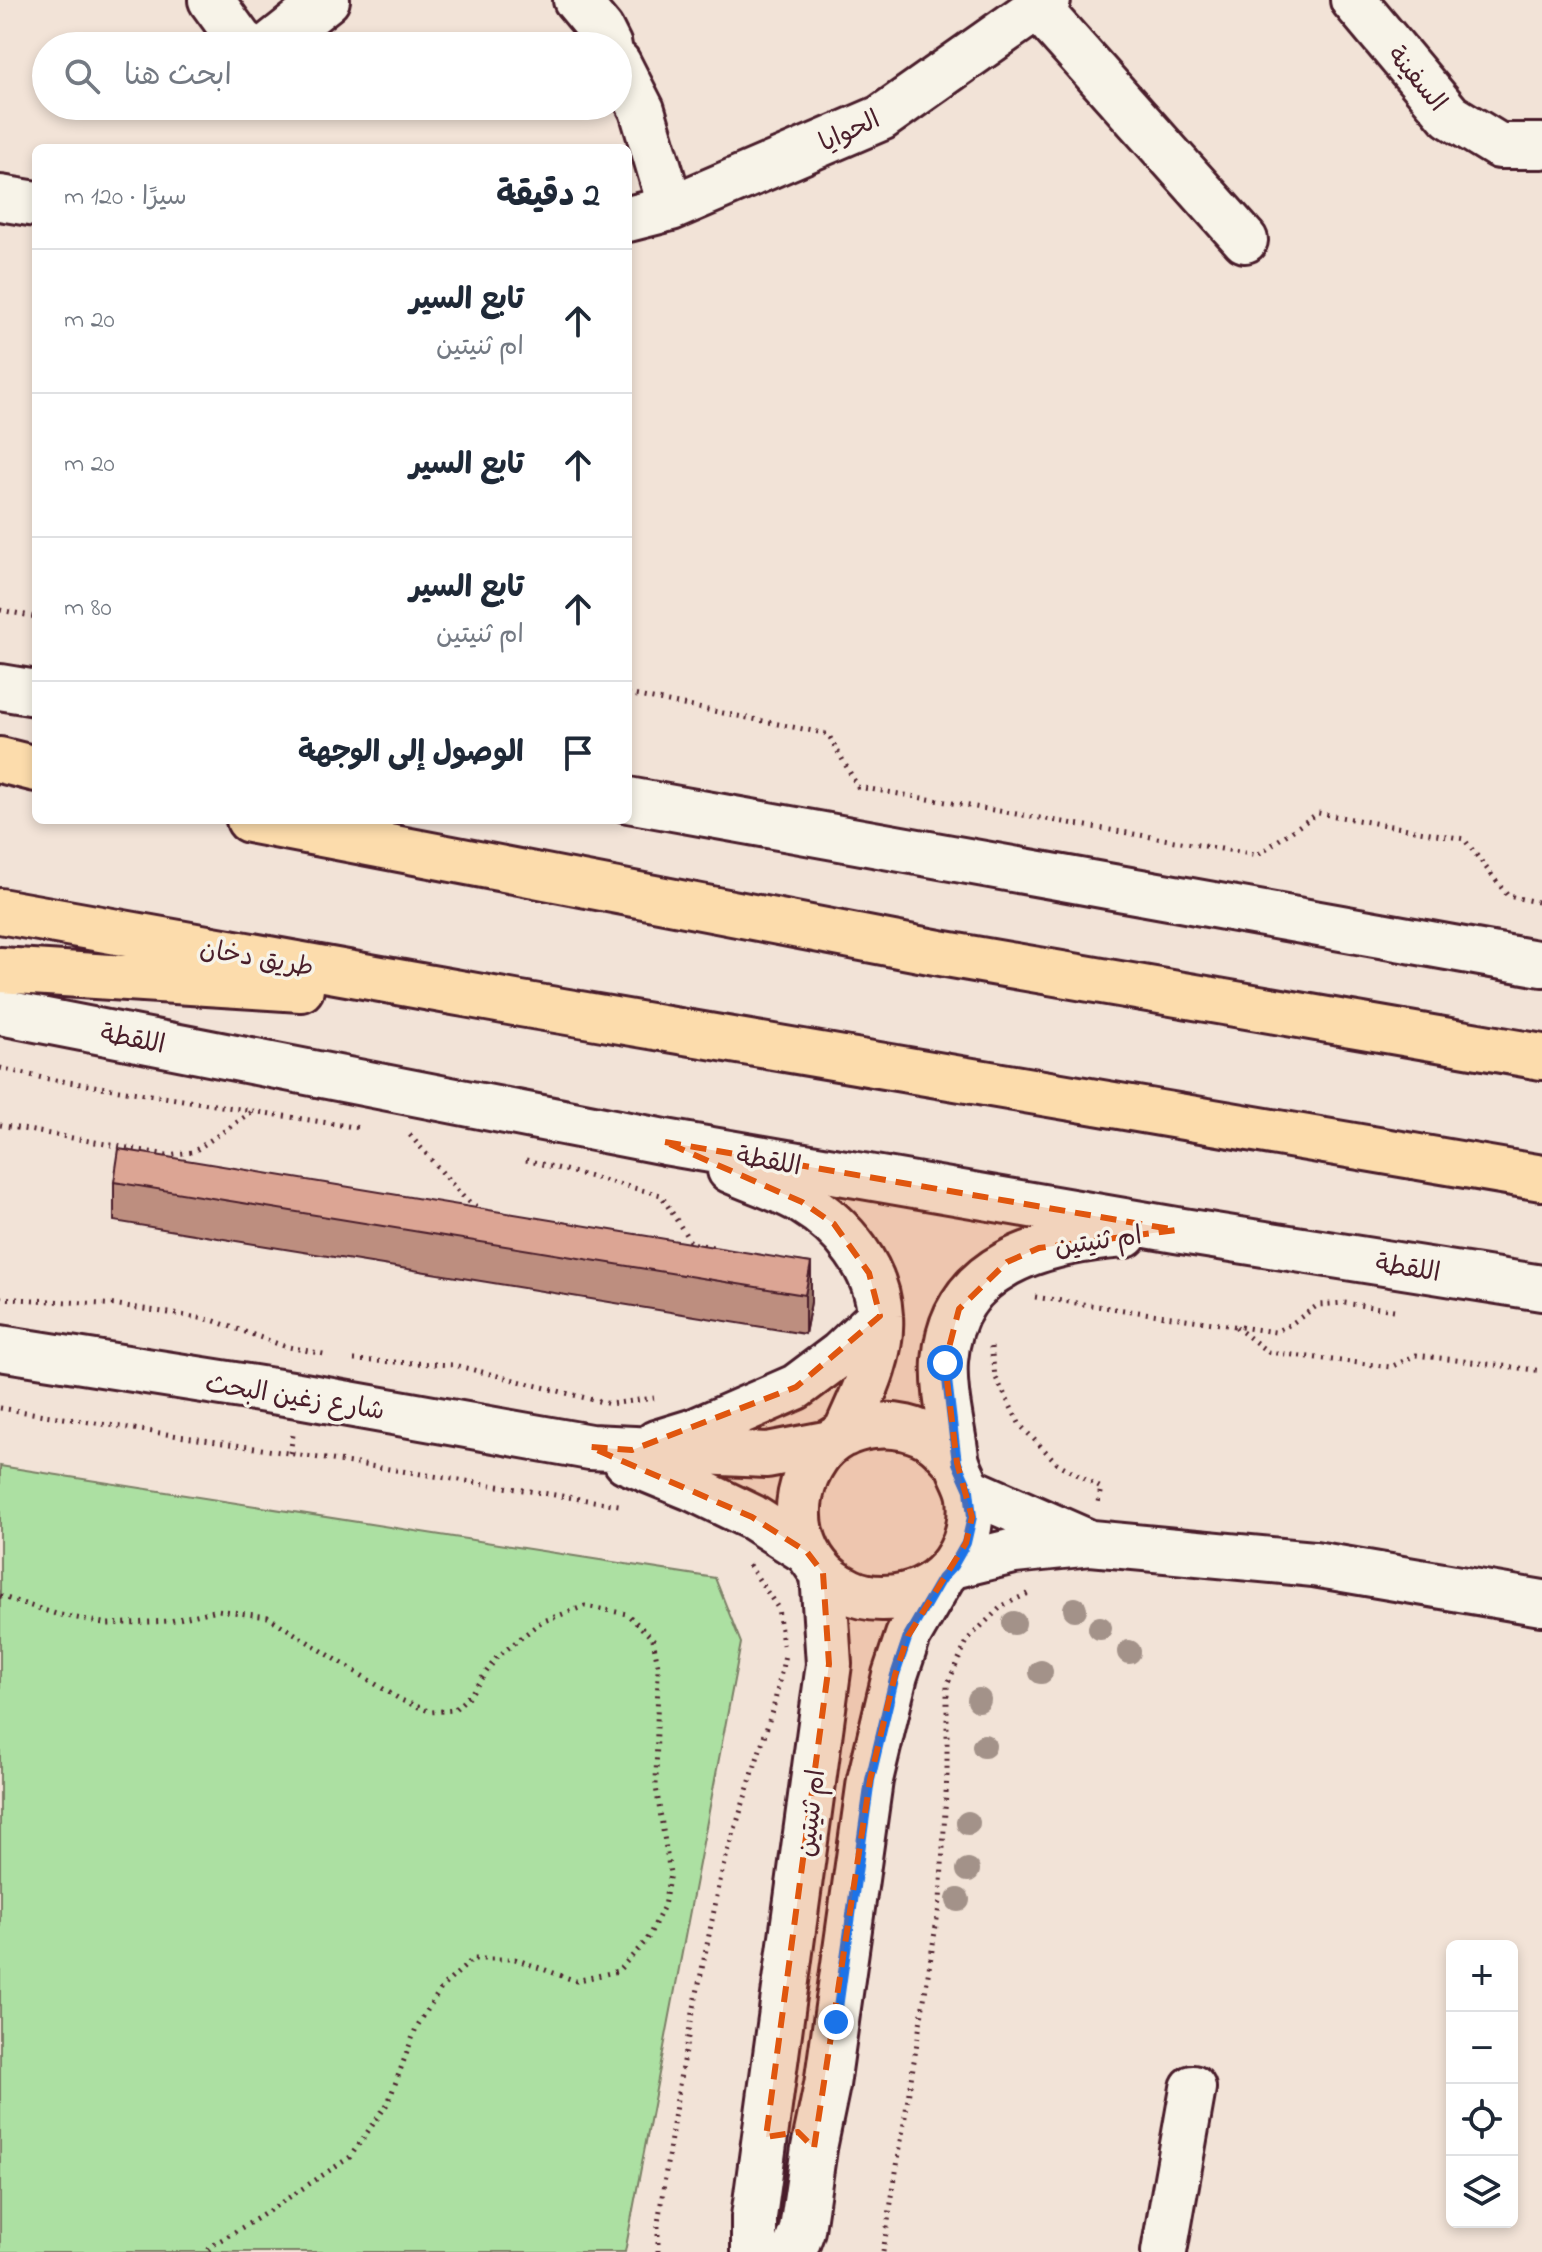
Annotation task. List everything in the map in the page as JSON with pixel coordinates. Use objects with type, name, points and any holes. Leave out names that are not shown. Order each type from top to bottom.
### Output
[{"type":"main road","points":[[0,760],[32,768]]},
{"type":"main road","points":[[0,777],[32,782]]},
{"type":"main road","points":[[270,824],[940,953],[1542,1057]]},
{"type":"main road","name":"طريق دخان","points":[[0,911],[515,1003]]},
{"type":"main road","points":[[0,970],[515,1003],[1542,1178]]},
{"type":"street","points":[[211,0],[234,32]]},
{"type":"street","points":[[287,32],[327,0]]},
{"type":"street","points":[[576,0],[602,32]]},
{"type":"street","name":"السفينة","points":[[1353,0],[1450,116],[1499,146],[1542,146]]},
{"type":"street","points":[[1043,4],[1245,240]]},
{"type":"street","name":"الحوايا","points":[[632,218],[671,208],[881,118],[1043,4]]},
{"type":"street","points":[[632,90],[642,110],[671,208]]},
{"type":"street","points":[[0,198],[32,203]]},
{"type":"street","points":[[0,687],[32,692]]},
{"type":"street","points":[[632,801],[1542,964]]},
{"type":"street","name":"اللقطة","points":[[0,1012],[665,1142],[1176,1230],[1542,1288]]},
{"type":"street","points":[[665,1142],[802,1202],[834,1224],[862,1258],[869,1273],[880,1316],[876,1353],[867,1385],[835,1439],[808,1469],[798,1496],[798,1525],[815,1563],[850,1592],[881,1599],[913,1594],[947,1573],[1014,1551],[1091,1543],[1314,1564],[1542,1603]]},
{"type":"street","name":"ام ثنيتين","points":[[963,1476],[945,1363],[949,1334],[959,1309],[975,1288],[1007,1262],[1039,1248],[1081,1238],[1176,1230]]},
{"type":"street","points":[[611,1448],[695,1431],[732,1412],[796,1387],[840,1354],[880,1316]]},
{"type":"street","name":"شارع زغين البحث","points":[[0,1348],[611,1448],[767,1455],[835,1439]]},
{"type":"street","points":[[835,1439],[875,1425],[906,1427],[935,1441],[963,1476],[1091,1543]]},
{"type":"street","name":"شارع زغين البحث","points":[[611,1448],[752,1517],[815,1563]]},
{"type":"street","points":[[947,1573],[966,1543],[972,1517],[963,1476]]},
{"type":"street","name":"ام ثنيتين","points":[[754,2252],[754,2217],[829,1664],[815,1563]]},
{"type":"street","name":"ام ثنيتين","points":[[794,2252],[802,2230],[827,2085],[870,1780],[895,1675],[908,1636],[947,1573]]},
{"type":"street","points":[[791,1957],[803,1966],[817,1969],[832,1967],[845,1959]]},
{"type":"street","points":[[774,2065],[780,2086],[789,2093],[810,2097],[827,2085]]},
{"type":"street","points":[[1164,2252],[1193,2088]]},
{"type":"street","points":[[766,2137],[786,2130],[798,2132],[814,2148]]},
{"type":"path","points":[[0,610],[32,616]]},
{"type":"path","points":[[632,695],[828,734],[858,787],[874,790],[1257,855],[1318,813],[1464,839],[1508,896],[1542,903]]},
{"type":"path","points":[[0,1125],[167,1155],[193,1152],[253,1111]]},
{"type":"path","points":[[410,1135],[465,1199],[491,1216]]},
{"type":"path","points":[[675,1241],[691,1243]]},
{"type":"path","points":[[0,1298],[119,1305],[212,1320],[284,1346],[354,1360],[454,1365],[610,1404],[656,1397]]},
{"type":"path","points":[[1234,1325],[1268,1352],[1391,1367],[1416,1355],[1542,1371]]},
{"type":"path","points":[[991,1345],[995,1376],[1020,1425],[1057,1463],[1101,1488],[1091,1543]]},
{"type":"path","points":[[0,1408],[619,1505]]},
{"type":"path","points":[[658,2252],[658,2223],[682,2066],[723,1867],[774,1705],[785,1656],[778,1608],[743,1557]]},
{"type":"path","points":[[883,2252],[940,1901],[947,1775],[947,1685],[968,1639],[1002,1606],[1030,1593]]},
{"type":"path","points":[[0,1596],[56,1614],[108,1624],[170,1621],[218,1610],[268,1617],[401,1700],[431,1712],[454,1710],[470,1695],[497,1657],[541,1622],[585,1606],[627,1614],[653,1639],[658,1666],[656,1787],[670,1873],[664,1906],[647,1940],[618,1971],[576,1981],[515,1959],[473,1959],[442,1987],[416,2028],[388,2103],[350,2157],[206,2252]]},
{"type":"highlighted area","points":[[665,1142],[1176,1230],[1039,1248],[1007,1262],[959,1309],[945,1363],[957,1463],[972,1517],[966,1543],[908,1636],[895,1675],[870,1780],[814,2148],[798,2132],[766,2137],[829,1664],[823,1573],[807,1552],[752,1517],[590,1447],[632,1450],[796,1387],[880,1316],[869,1273],[834,1224],[802,1202]]},
{"type":"green space","points":[[0,1466],[715,1578],[741,1643],[625,2252],[0,2252]]},
{"type":"building","points":[[119,1149],[811,1263],[805,1295],[114,1182]]},
{"type":"route","points":[[836,2022],[870,1780],[895,1675],[908,1636],[966,1543],[972,1517],[969,1490],[957,1463],[945,1363]]}]
